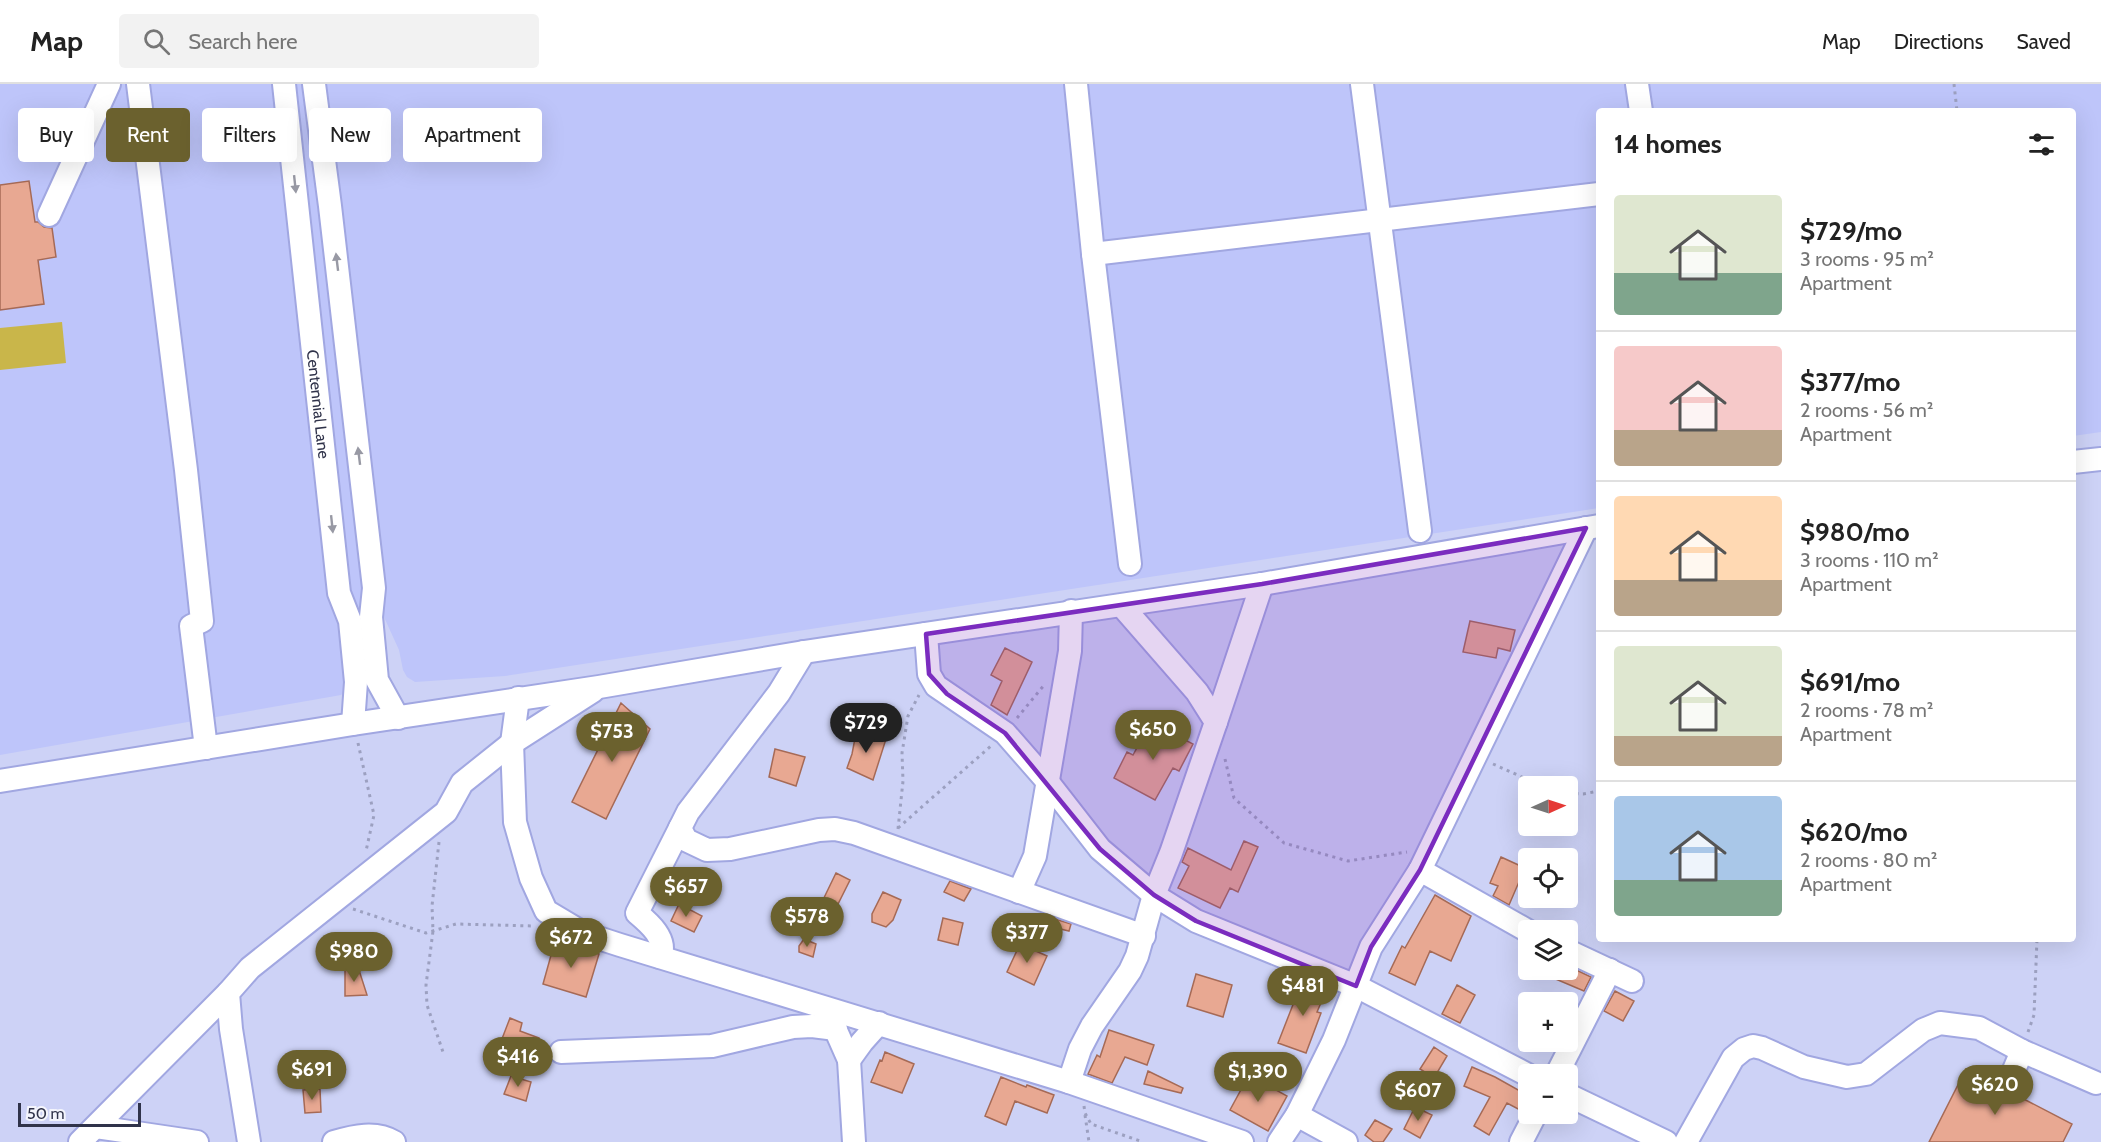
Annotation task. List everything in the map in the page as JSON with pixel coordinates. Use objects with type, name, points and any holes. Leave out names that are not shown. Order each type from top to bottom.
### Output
[{"type":"street","points":[[49,215],[109,84]]},
{"type":"street","points":[[138,84],[186,470],[202,621],[191,626],[206,748]]},
{"type":"street","name":"Centennial Lane","points":[[284,84],[339,593],[363,645]]},
{"type":"street","name":"Centennial Lane","points":[[314,84],[374,588],[371,617],[363,645],[366,681],[353,724]]},
{"type":"street","points":[[1076,84],[1093,254],[1130,564]]},
{"type":"street","points":[[1362,84],[1420,531]]},
{"type":"street","points":[[1637,84],[1641,108]]},
{"type":"street","points":[[1093,254],[1596,194]]},
{"type":"street","points":[[298,211],[330,206]]},
{"type":"street","points":[[312,343],[346,340]]},
{"type":"street","points":[[2076,462],[2101,459]]},
{"type":"street","points":[[328,491],[363,486]]},
{"type":"street","points":[[0,781],[600,687],[804,652],[1262,584],[1592,527]]},
{"type":"street","points":[[1279,1142],[1297,1115],[1334,1040],[1371,947],[1419,870],[1592,527]]},
{"type":"street","points":[[1076,1084],[1080,1049],[1092,1026],[1130,971],[1144,936],[1154,895],[1216,722],[1262,584]]},
{"type":"street","points":[[339,593],[374,588]]},
{"type":"street","points":[[1122,606],[1197,692],[1216,722]]},
{"type":"street","points":[[1019,892],[1035,855],[1070,651],[1071,611]]},
{"type":"street","points":[[926,634],[929,674],[936,686],[1005,733],[1047,781],[1100,849],[1154,895],[1196,921],[1356,986],[1518,1070]]},
{"type":"street","points":[[660,957],[663,952],[652,925],[636,913],[688,812],[778,693],[804,652]]},
{"type":"street","name":"Centennial Lane","points":[[366,681],[398,718]]},
{"type":"street","points":[[86,1136],[250,968],[446,812],[462,783],[512,743],[600,687]]},
{"type":"street","points":[[518,699],[512,743],[515,822],[531,878],[546,911],[583,933],[1076,1084],[1242,1142]]},
{"type":"street","points":[[680,828],[686,840],[707,850],[730,849],[819,830],[836,829],[854,833],[1144,936]]},
{"type":"street","points":[[1419,870],[1518,926]]},
{"type":"street","points":[[1578,956],[1632,981]]},
{"type":"street","points":[[1562,1064],[1610,970]]},
{"type":"street","points":[[228,993],[231,1029],[249,1142]]},
{"type":"street","points":[[826,1008],[849,1060],[854,1142]]},
{"type":"street","points":[[849,1060],[879,1023]]},
{"type":"street","points":[[1686,1142],[1733,1058],[1744,1049],[1753,1046],[1804,1067],[1847,1077],[1866,1074],[1923,1030],[1940,1023],[1979,1028],[2022,1051],[2096,1083]]},
{"type":"street","points":[[561,1052],[712,1046],[793,1027],[812,1026],[836,1029]]},
{"type":"street","points":[[2011,1077],[2022,1051]]},
{"type":"street","points":[[1578,1100],[1666,1142]]},
{"type":"street","points":[[1297,1115],[1346,1142]]},
{"type":"street","points":[[1521,1142],[1530,1124]]},
{"type":"street","points":[[334,1142],[367,1135],[388,1138],[394,1142]]},
{"type":"street","points":[[86,1136],[196,1142]]},
{"type":"path","points":[[1954,84],[1957,108]]},
{"type":"path","points":[[887,844],[898,828],[903,781],[902,753],[908,716],[929,674]]},
{"type":"path","points":[[353,724],[374,815],[366,850],[360,860]]},
{"type":"path","points":[[1224,754],[1234,798],[1284,843],[1348,861],[1430,849]]},
{"type":"path","points":[[1475,756],[1520,776]]},
{"type":"path","points":[[1578,794],[1596,792]]},
{"type":"path","points":[[443,1052],[427,1005],[426,985],[433,931],[432,906],[438,844],[446,812]]},
{"type":"path","points":[[333,902],[426,933],[456,924],[534,926],[546,911]]},
{"type":"path","points":[[2022,1051],[2034,1015],[2037,942]]},
{"type":"path","points":[[1076,1084],[1085,1113],[1089,1142]]},
{"type":"path","points":[[1085,1113],[1091,1124],[1143,1142]]},
{"type":"highlighted area","points":[[1586,528],[1420,870],[1371,947],[1356,986],[1196,921],[1154,895],[1100,849],[1005,733],[947,694],[929,674],[926,634],[1262,584]]},
{"type":"shaded area","points":[[0,84],[2101,84],[2101,432],[2076,436],[2076,108],[1596,108],[1596,508],[505,676],[415,682],[407,677],[403,670],[399,650],[384,617],[371,617],[346,691],[341,695],[0,755]]},
{"type":"shaded area","points":[[62,322],[66,363],[0,370],[0,328]]},
{"type":"building","points":[[29,181],[35,222],[52,228],[56,257],[38,260],[44,304],[0,310],[0,185]]},
{"type":"building","points":[[1470,621],[1515,630],[1510,651],[1498,648],[1496,658],[1463,652]]},
{"type":"building","points":[[1005,648],[1032,662],[1007,715],[991,705],[1002,681],[991,675]]},
{"type":"building","points":[[621,703],[650,729],[606,819],[572,802]]},
{"type":"building","points":[[1151,722],[1193,744],[1179,771],[1173,768],[1155,800],[1114,778],[1127,752],[1133,755]]},
{"type":"building","points":[[857,728],[886,739],[873,780],[847,768]]},
{"type":"building","points":[[775,749],[805,757],[796,786],[769,777]]},
{"type":"building","points":[[1244,841],[1258,847],[1238,892],[1230,888],[1220,908],[1178,888],[1189,866],[1182,862],[1188,848],[1231,870]]},
{"type":"building","points":[[1501,857],[1518,865],[1518,884],[1509,905],[1493,896],[1498,886],[1490,883]]},
{"type":"building","points":[[836,873],[850,880],[834,912],[820,906]]},
{"type":"building","points":[[950,881],[971,889],[964,901],[944,892]]},
{"type":"building","points":[[883,892],[901,900],[893,920],[886,927],[872,922],[872,914]]},
{"type":"building","points":[[1435,895],[1471,916],[1451,961],[1430,951],[1415,985],[1389,973],[1402,946],[1405,948]]},
{"type":"building","points":[[679,904],[702,916],[694,932],[671,921]]},
{"type":"building","points":[[943,918],[963,923],[958,945],[938,940]]},
{"type":"building","points":[[1055,919],[1071,924],[1069,931],[1052,927]]},
{"type":"building","points":[[804,939],[816,944],[813,957],[799,952],[799,946]]},
{"type":"building","points":[[555,941],[599,954],[586,997],[543,984]]},
{"type":"building","points":[[1020,944],[1047,956],[1034,985],[1007,972]]},
{"type":"building","points":[[358,967],[367,995],[345,996],[345,968]]},
{"type":"building","points":[[1578,971],[1591,977],[1584,991],[1558,980],[1578,980]]},
{"type":"building","points":[[1196,974],[1232,985],[1223,1017],[1187,1006]]},
{"type":"building","points":[[1303,979],[1327,989],[1317,1012],[1321,1013],[1306,1053],[1278,1043]]},
{"type":"building","points":[[1457,985],[1475,995],[1460,1023],[1442,1014]]},
{"type":"building","points":[[1615,991],[1634,1001],[1623,1021],[1604,1011]]},
{"type":"building","points":[[510,1018],[522,1023],[520,1031],[539,1038],[534,1055],[500,1044]]},
{"type":"building","points":[[1109,1030],[1154,1045],[1147,1065],[1125,1057],[1112,1083],[1088,1074],[1097,1055],[1100,1057]]},
{"type":"building","points":[[1434,1047],[1447,1056],[1434,1078],[1420,1069]]},
{"type":"building","points":[[885,1052],[914,1064],[902,1093],[871,1082]]},
{"type":"building","points":[[1472,1067],[1518,1090],[1518,1109],[1507,1103],[1489,1135],[1474,1126],[1490,1097],[1464,1086]]},
{"type":"building","points":[[1966,1069],[2072,1124],[2063,1142],[1929,1142]]},
{"type":"building","points":[[1148,1071],[1183,1088],[1181,1093],[1144,1084]]},
{"type":"building","points":[[1249,1075],[1287,1096],[1268,1131],[1230,1110]]},
{"type":"building","points":[[511,1076],[531,1082],[526,1101],[504,1094]]},
{"type":"building","points":[[1001,1077],[1054,1095],[1047,1113],[1015,1101],[1006,1125],[985,1116]]},
{"type":"building","points":[[320,1089],[321,1112],[305,1113],[303,1090]]},
{"type":"building","points":[[1415,1107],[1432,1115],[1420,1138],[1404,1129]]},
{"type":"building","points":[[1375,1120],[1392,1129],[1383,1142],[1374,1142],[1365,1135]]}]
